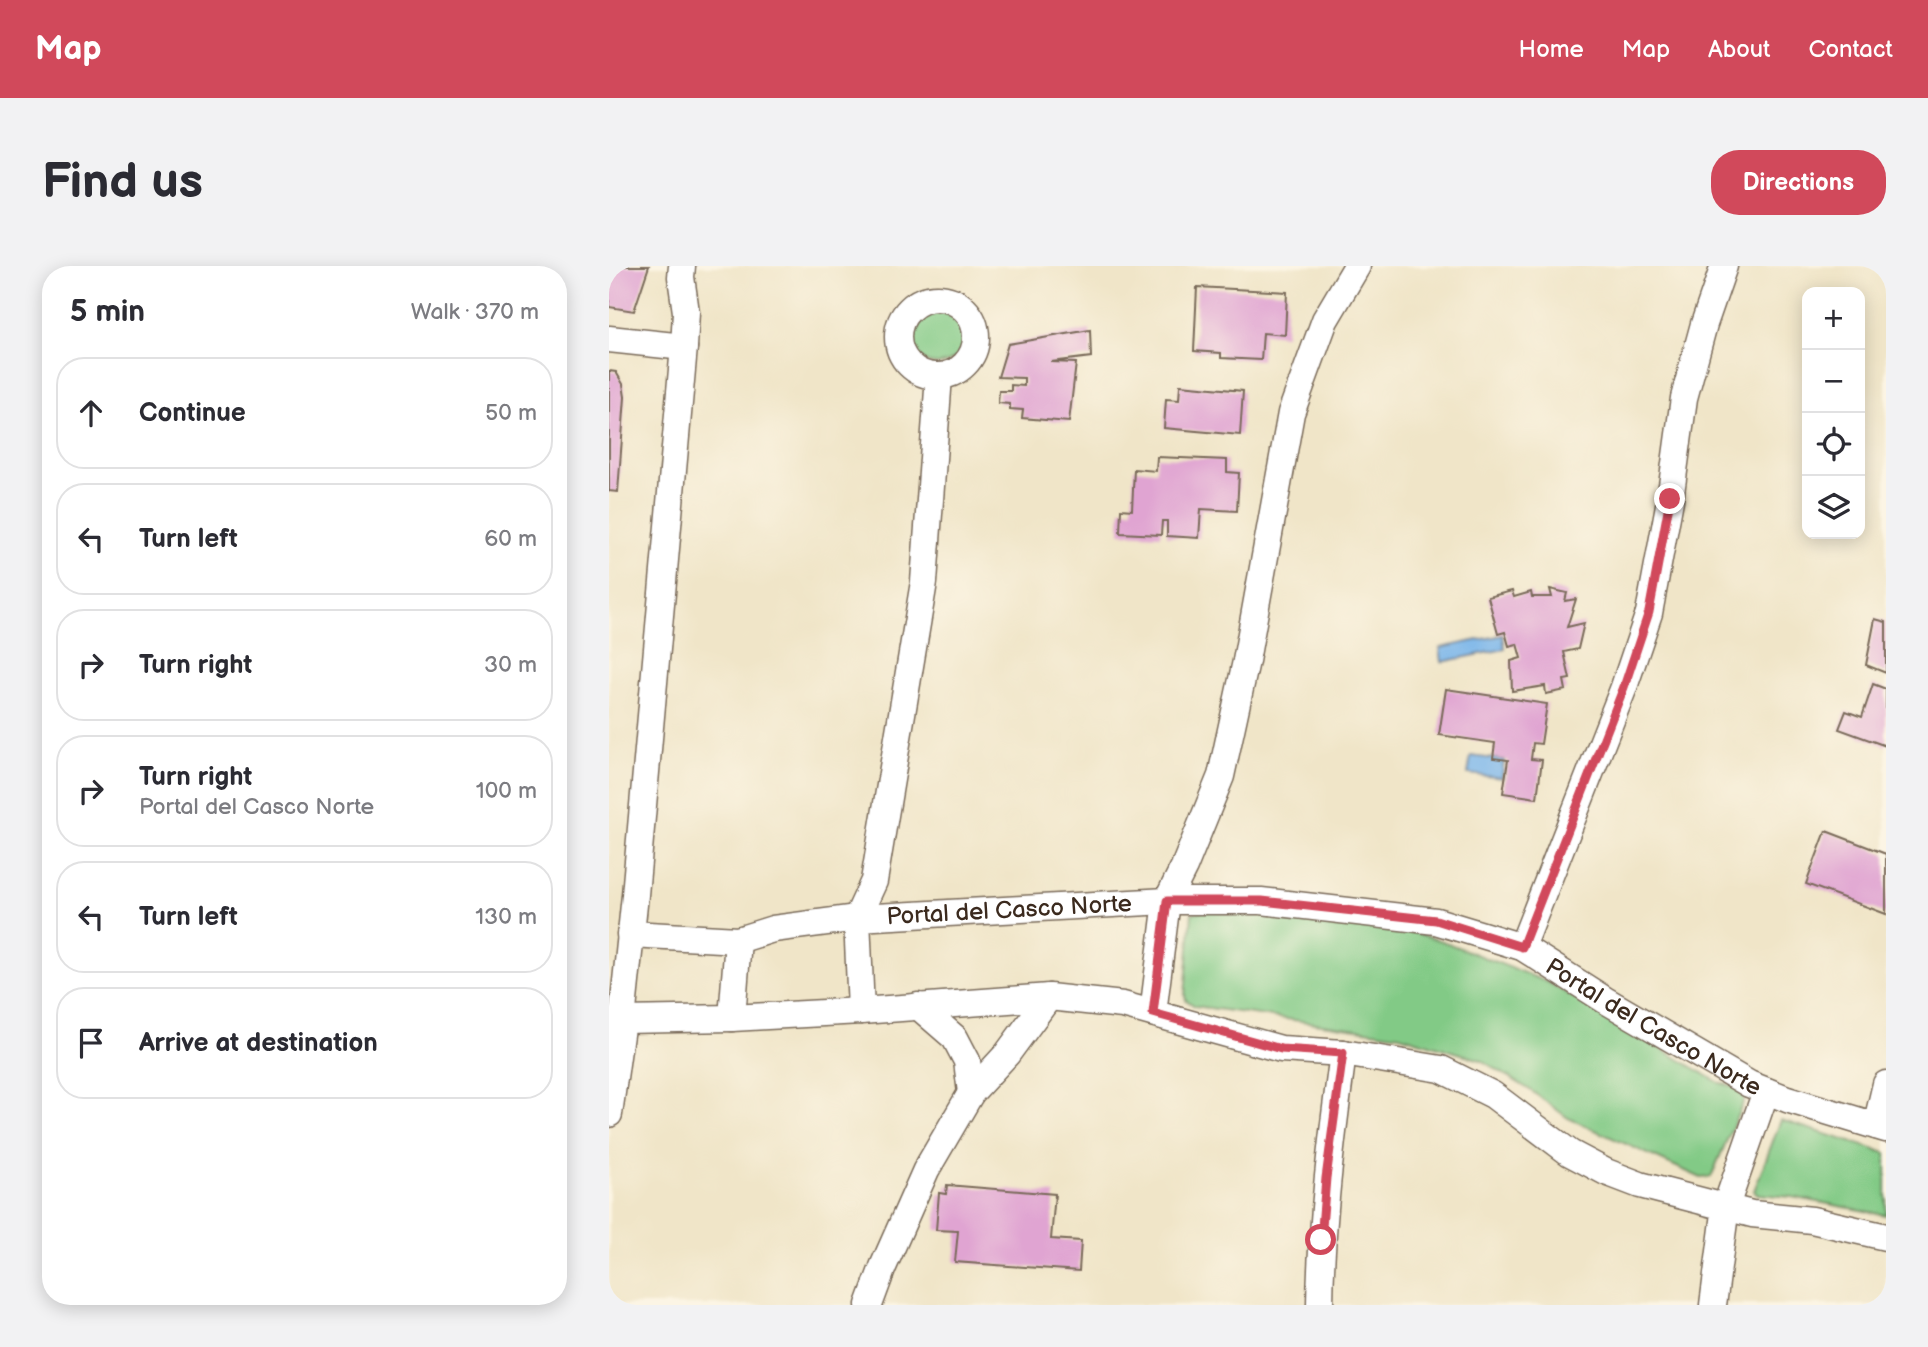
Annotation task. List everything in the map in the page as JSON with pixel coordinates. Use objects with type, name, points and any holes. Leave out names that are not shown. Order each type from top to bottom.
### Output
[{"type":"street","points":[[609,1114],[611,1075],[622,1020],[687,312],[681,277],[682,266]]},
{"type":"street","points":[[687,312],[699,280],[700,266]]},
{"type":"street","points":[[1153,1013],[1167,901],[1184,867],[1221,776],[1291,413],[1325,320],[1357,266]]},
{"type":"street","points":[[1522,947],[1624,687],[1649,612],[1670,499],[1684,398],[1704,324],[1724,266]]},
{"type":"street","points":[[609,339],[684,346]]},
{"type":"street","points":[[860,1011],[857,918],[874,881],[924,582],[939,376]]},
{"type":"street","name":"Portal del Casco Norte","points":[[630,934],[738,940],[773,929],[857,918],[1167,901],[1262,901],[1436,920],[1522,947],[1605,1000],[1749,1084],[1881,1127]]},
{"type":"street","points":[[732,1018],[738,940]]},
{"type":"street","points":[[622,1020],[732,1018],[1049,997],[1123,1005],[1281,1049],[1343,1053],[1441,1069],[1493,1095],[1570,1153],[1640,1185],[1752,1214],[1812,1220],[1886,1237]]},
{"type":"street","points":[[869,1305],[926,1170],[971,1093],[1007,1054],[1049,997]]},
{"type":"street","points":[[918,1006],[955,1038],[967,1061],[971,1093]]},
{"type":"street","points":[[1320,1305],[1326,1178],[1343,1053]]},
{"type":"street","points":[[1881,1127],[1886,1084]]},
{"type":"street","points":[[1713,1305],[1726,1206],[1766,1091]]},
{"type":"green space","points":[[937,306],[953,311],[961,319],[966,335],[961,351],[953,359],[937,364],[921,359],[913,351],[908,335],[913,319],[921,311]]},
{"type":"green space","points":[[1212,909],[1231,914],[1283,913],[1378,922],[1442,941],[1547,982],[1720,1083],[1740,1088],[1745,1098],[1711,1177],[1701,1178],[1568,1118],[1530,1090],[1481,1060],[1400,1035],[1195,1006],[1186,1000],[1185,995],[1192,913]]},
{"type":"green space","points":[[1781,1120],[1886,1153],[1886,1215],[1792,1197],[1758,1194],[1754,1191]]},
{"type":"water","points":[[1503,635],[1505,649],[1442,662],[1440,648]]},
{"type":"water","points":[[1471,756],[1504,760],[1502,778],[1468,774]]},
{"type":"building","points":[[609,266],[649,266],[634,311],[609,307]]},
{"type":"building","points":[[1197,287],[1287,292],[1285,335],[1263,333],[1261,360],[1221,358],[1221,353],[1194,351]]},
{"type":"building","points":[[1090,330],[1091,357],[1051,362],[1076,363],[1069,422],[1022,418],[1023,410],[1010,409],[1010,404],[998,403],[999,391],[1011,391],[1011,385],[1024,386],[1024,378],[998,377],[1008,344]]},
{"type":"building","points":[[609,371],[616,372],[623,384],[625,397],[618,492],[609,491]]},
{"type":"building","points":[[1180,385],[1243,391],[1240,435],[1164,428],[1166,399],[1179,400]]},
{"type":"building","points":[[1157,457],[1227,460],[1227,472],[1239,473],[1237,511],[1201,509],[1199,538],[1167,536],[1167,521],[1162,521],[1161,535],[1120,533],[1121,509],[1132,510],[1134,469],[1156,471]]},
{"type":"building","points":[[1550,589],[1567,593],[1565,601],[1576,599],[1567,627],[1584,623],[1578,649],[1564,652],[1570,679],[1564,680],[1566,690],[1546,694],[1545,686],[1512,691],[1511,661],[1521,658],[1517,644],[1509,646],[1505,632],[1498,634],[1488,597],[1512,591],[1514,597],[1531,592],[1532,597],[1552,597]]},
{"type":"building","points":[[1875,619],[1886,622],[1886,673],[1866,665]]},
{"type":"building","points":[[1873,684],[1886,689],[1886,746],[1839,729],[1846,711],[1862,717]]},
{"type":"building","points":[[1446,689],[1547,704],[1541,744],[1533,743],[1531,759],[1542,760],[1537,798],[1503,793],[1508,760],[1493,758],[1495,743],[1439,735]]},
{"type":"building","points":[[1826,831],[1886,854],[1886,914],[1806,884]]},
{"type":"building","points":[[947,1185],[1055,1194],[1051,1239],[1081,1241],[1079,1271],[955,1262],[958,1231],[936,1230],[939,1193],[946,1194]]},
{"type":"route","points":[[1321,1240],[1326,1178],[1343,1053],[1281,1049],[1153,1013],[1167,901],[1262,901],[1436,920],[1522,947],[1624,687],[1649,612],[1670,499]]}]
